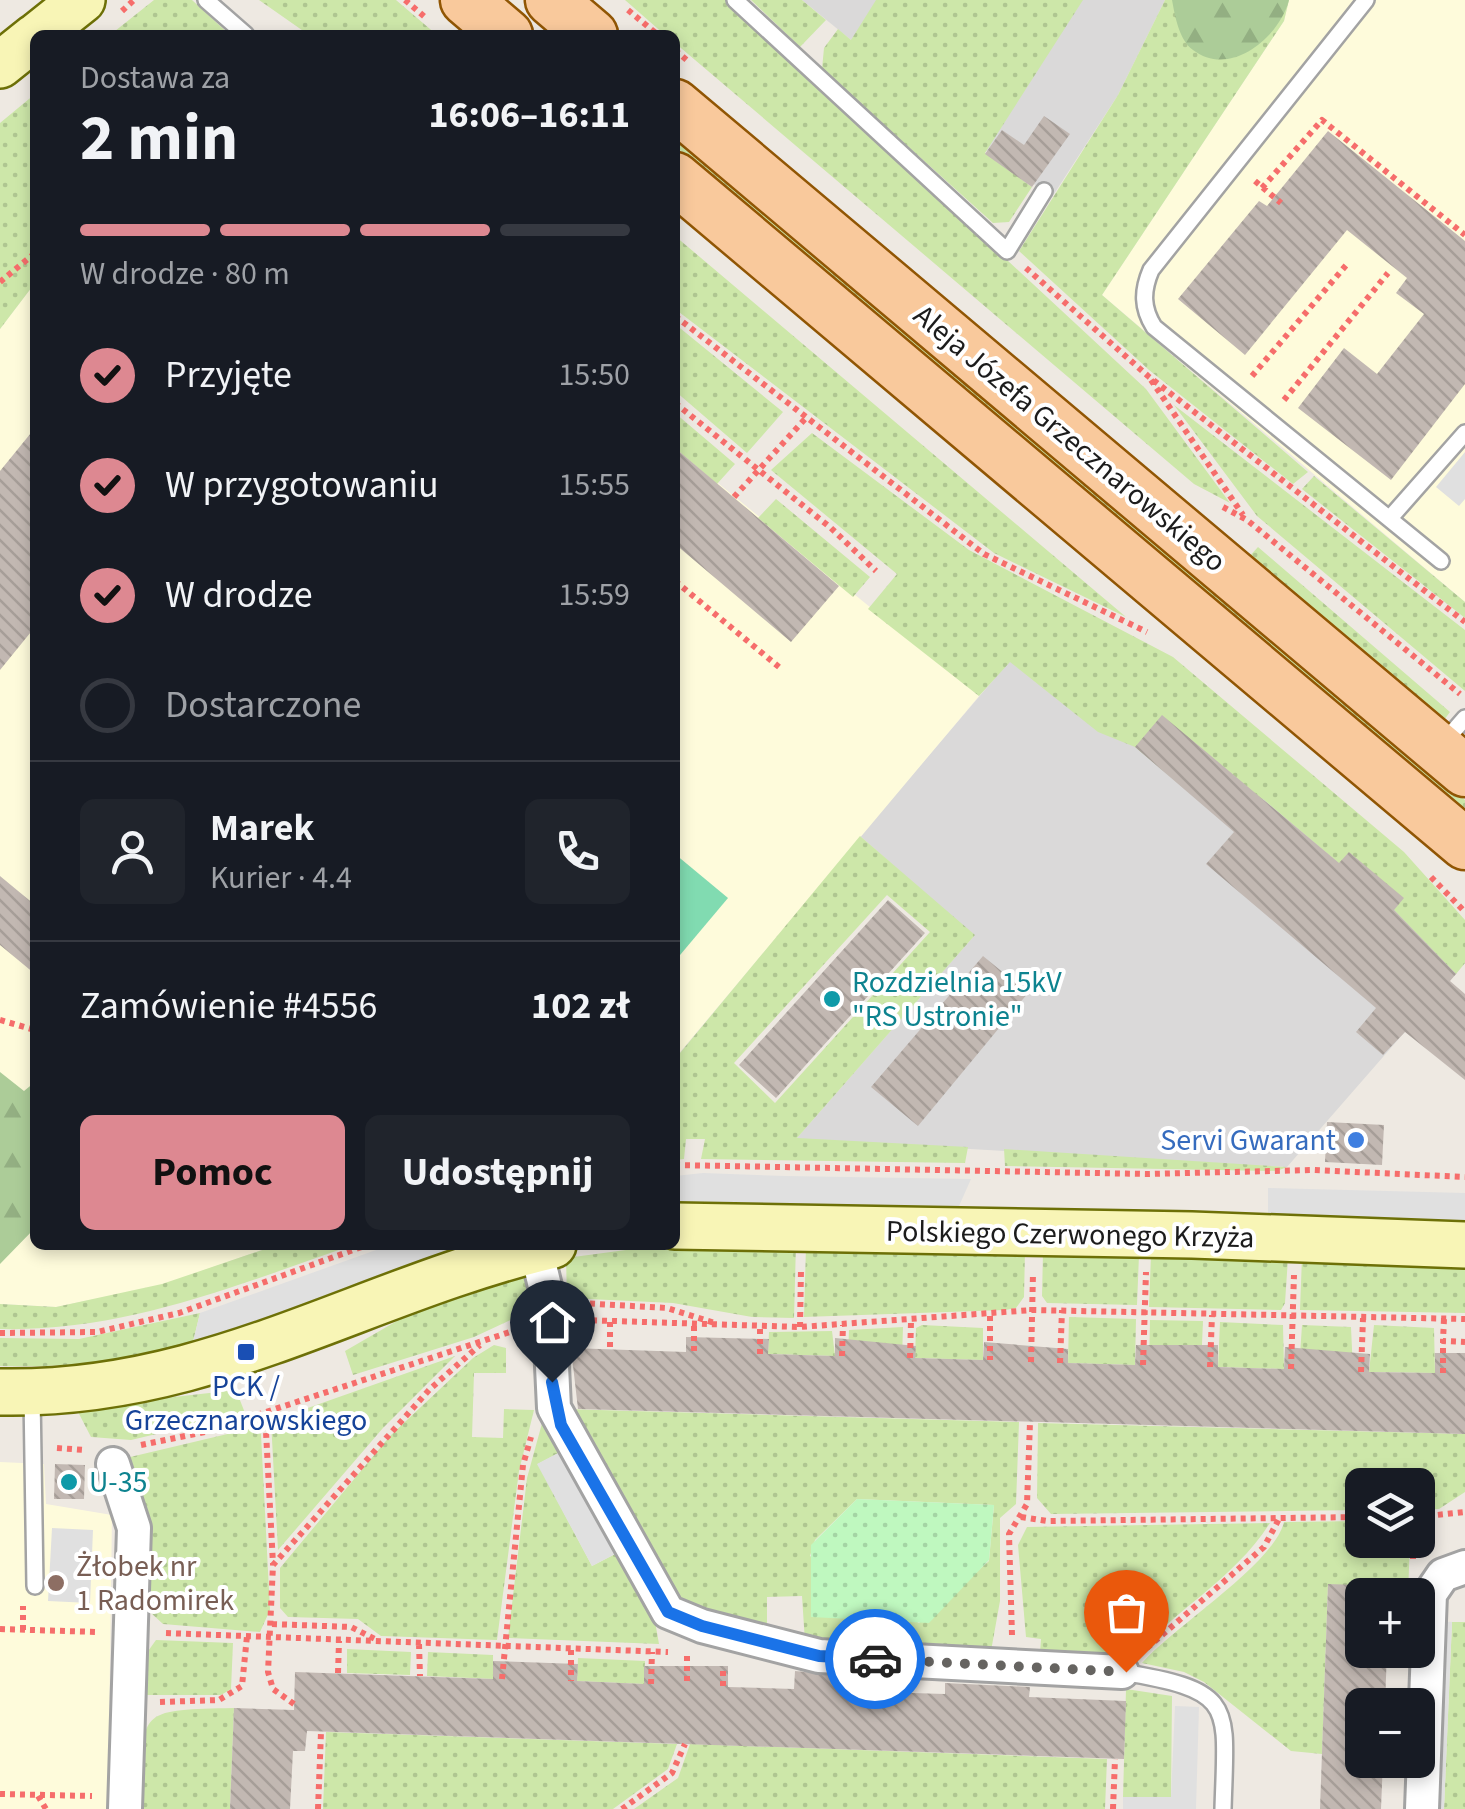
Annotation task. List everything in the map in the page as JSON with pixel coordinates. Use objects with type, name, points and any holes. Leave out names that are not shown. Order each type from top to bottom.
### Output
[{"type":"main road","points":[[466,0],[502,30]]},
{"type":"main road","points":[[551,0],[586,30]]},
{"type":"main road","name":"Aleja Józefa Grzecznarowskiego","points":[[680,109],[1456,746]]},
{"type":"main road","name":"Aleja Józefa Grzecznarowskiego","points":[[680,182],[1465,844]]},
{"type":"street","points":[[44,30],[82,0]]},
{"type":"street","points":[[0,65],[30,41]]},
{"type":"street","name":"Polskiego Czerwonego Krzyża","points":[[680,1226],[1147,1234],[1465,1246]]},
{"type":"street","points":[[16,1391],[118,1384],[192,1369],[535,1250]]},
{"type":"street","points":[[544,1250],[552,1382],[561,1425],[668,1612],[702,1626],[819,1656],[1124,1672]]},
{"type":"street","points":[[112,1803],[128,1701],[134,1528],[115,1453]]},
{"type":"street","points":[[1422,1809],[1430,1594],[1443,1575],[1465,1567]]},
{"type":"lane","points":[[206,0],[240,30]]},
{"type":"lane","points":[[734,0],[1007,250],[1044,191]]},
{"type":"lane","points":[[1366,0],[1150,270],[1144,302],[1154,327],[1441,561]]},
{"type":"lane","points":[[1390,518],[1465,433]]},
{"type":"lane","points":[[16,1391],[35,1448],[35,1586]]},
{"type":"lane","points":[[1124,1672],[1178,1684],[1214,1702],[1225,1720],[1223,1809]]},
{"type":"path","points":[[617,0],[652,30]]},
{"type":"path","points":[[1262,188],[1322,120],[1465,235]]},
{"type":"path","points":[[1250,177],[1281,203]]},
{"type":"path","points":[[1007,250],[1148,376],[1465,622]]},
{"type":"path","points":[[0,282],[30,256]]},
{"type":"path","points":[[1240,375],[1259,372],[1348,262]]},
{"type":"path","points":[[1283,411],[1286,395],[1388,273]]},
{"type":"path","points":[[680,320],[984,554],[1139,632],[1153,633],[1158,628]]},
{"type":"path","points":[[1148,376],[1246,520],[1240,528]]},
{"type":"path","points":[[680,407],[831,528],[876,571]]},
{"type":"path","points":[[734,497],[805,418]]},
{"type":"path","points":[[680,585],[780,667]]},
{"type":"path","points":[[0,1020],[30,1029]]},
{"type":"path","points":[[680,1164],[1147,1174],[1313,1170],[1465,1178]]},
{"type":"path","points":[[800,1328],[802,1228]]},
{"type":"path","points":[[1142,1365],[1147,1234]]},
{"type":"path","points":[[1291,1369],[1296,1240]]},
{"type":"path","points":[[0,1333],[96,1332],[146,1321],[352,1250]]},
{"type":"path","points":[[35,1448],[115,1453],[265,1413],[483,1342],[549,1312],[667,1308],[721,1326]]},
{"type":"path","points":[[1031,1362],[1032,1310]]},
{"type":"path","points":[[610,1350],[607,1321],[800,1328],[1032,1310],[1465,1320]]},
{"type":"path","points":[[1060,1363],[1062,1310]]},
{"type":"path","points":[[1210,1367],[1212,1315]]},
{"type":"path","points":[[990,1316],[990,1360]]},
{"type":"path","points":[[1361,1372],[1363,1318]]},
{"type":"path","points":[[1442,1374],[1444,1319]]},
{"type":"path","points":[[910,1358],[911,1322]]},
{"type":"path","points":[[694,1326],[694,1352]]},
{"type":"path","points":[[842,1356],[844,1326]]},
{"type":"path","points":[[760,1327],[760,1354]]},
{"type":"path","points":[[1443,1341],[1465,1342]]},
{"type":"path","points":[[273,1566],[430,1389],[483,1342]]},
{"type":"path","points":[[502,1678],[523,1465],[552,1382]]},
{"type":"path","points":[[265,1413],[273,1566],[270,1682],[294,1704]]},
{"type":"path","points":[[1012,1666],[1009,1534],[1027,1504],[1030,1422]]},
{"type":"path","points":[[1435,1517],[1465,1512]]},
{"type":"path","points":[[1021,1517],[1048,1521],[1345,1517]]},
{"type":"path","points":[[1124,1672],[1159,1635],[1264,1547],[1280,1518]]},
{"type":"path","points":[[272,1624],[351,1627],[381,1642]]},
{"type":"path","points":[[0,1629],[23,1630]]},
{"type":"path","points":[[128,1701],[219,1700],[231,1696],[242,1686],[247,1636]]},
{"type":"path","points":[[287,1638],[695,1653]]},
{"type":"path","points":[[338,1673],[339,1641]]},
{"type":"path","points":[[420,1644],[420,1676]]},
{"type":"path","points":[[571,1650],[571,1681]]},
{"type":"path","points":[[652,1652],[652,1684]]},
{"type":"path","points":[[318,1809],[321,1732]]},
{"type":"path","points":[[306,1740],[320,1742]]},
{"type":"path","points":[[622,1809],[672,1773],[684,1744]]},
{"type":"path","points":[[1113,1809],[1115,1760]]},
{"type":"path","points":[[0,1794],[112,1803]]},
{"type":"path","points":[[37,1795],[46,1809]]},
{"type":"shaded area","points":[[802,0],[1165,0],[1118,95],[1052,197],[987,151]]},
{"type":"shaded area","points":[[1289,0],[1465,0],[1465,602],[1102,295],[1284,21]]},
{"type":"shaded area","points":[[30,290],[30,1250],[262,1250],[159,1286],[56,1307],[0,1304],[0,329]]},
{"type":"shaded area","points":[[680,452],[979,696],[680,1052]]},
{"type":"shaded area","points":[[1465,452],[1465,499],[1459,506],[1436,487]]},
{"type":"shaded area","points":[[1031,636],[1166,679],[1465,963],[1287,1167],[796,1139],[974,936],[860,836]]},
{"type":"shaded area","points":[[680,1175],[971,1179],[959,1206],[680,1204]]},
{"type":"shaded area","points":[[1268,1188],[1465,1193],[1465,1220],[1268,1214]]},
{"type":"shaded area","points":[[376,1250],[461,1250],[311,1306],[193,1342],[200,1313]]},
{"type":"shaded area","points":[[564,1450],[619,1552],[592,1566],[537,1464]]},
{"type":"shaded area","name":"Żłobek nr 1 Radomirek","points":[[0,1462],[44,1464],[46,1504],[112,1515],[108,1809],[0,1809]]},
{"type":"shaded area","points":[[52,1528],[93,1530],[90,1603],[48,1601]]},
{"type":"shaded area","points":[[1437,1621],[1452,1622],[1444,1809],[1429,1809],[1430,1778],[1435,1778]]},
{"type":"shaded area","points":[[1175,1706],[1199,1707],[1196,1809],[1123,1809],[1123,1797],[1171,1797]]},
{"type":"green space","points":[[154,0],[192,0],[225,30],[116,30]]},
{"type":"green space","points":[[259,0],[396,0],[431,30],[302,30]]},
{"type":"green space","points":[[625,0],[727,0],[1146,389],[1230,503],[1194,484],[680,47],[680,30],[659,30]]},
{"type":"green space","points":[[751,0],[802,0],[826,20],[800,47]]},
{"type":"green space","points":[[876,0],[1083,0],[985,153],[1032,187],[1009,222],[993,223],[822,69],[824,48],[838,29],[851,40]]},
{"type":"green space","points":[[1165,0],[1289,0],[1284,21],[1102,295],[1308,472],[1293,484],[1149,370],[1019,251],[1118,95]]},
{"type":"green space","points":[[1172,0],[1289,0],[1276,27],[1265,39],[1238,56],[1223,59],[1208,58],[1188,46],[1178,27]]},
{"type":"green space","points":[[30,98],[30,290],[0,329],[0,123]]},
{"type":"green space","points":[[680,135],[1465,800],[1465,816],[680,150]]},
{"type":"green space","points":[[680,240],[1126,617],[994,553],[680,313]]},
{"type":"green space","points":[[680,328],[783,412],[747,453],[680,395]]},
{"type":"green space","points":[[1174,405],[1465,630],[1465,691],[1257,516]]},
{"type":"green space","points":[[680,417],[735,464],[717,484],[680,452]]},
{"type":"green space","points":[[812,433],[969,550],[1173,657],[1404,852],[1465,920],[1465,963],[1456,974],[1394,910],[1263,799],[1235,831],[1135,747],[1098,732],[1010,662],[979,696],[868,609],[897,574],[771,470]]},
{"type":"green space","points":[[1314,476],[1465,602],[1465,618],[1302,489]]},
{"type":"green space","points":[[776,499],[870,577],[853,597],[758,518]]},
{"type":"green space","points":[[1258,547],[1450,712],[1441,724],[1247,559]]},
{"type":"green space","points":[[860,836],[975,935],[797,1138],[968,1147],[965,1163],[701,1159],[705,1139],[686,1139],[684,1159],[680,1159],[680,1053]],"holes":[[[887,895],[930,932],[775,1103],[734,1063]]]},
{"type":"green space","points":[[680,858],[728,898],[680,955]]},
{"type":"green space","points":[[0,1072],[24,1091],[30,1086],[30,1233],[0,1264]]},
{"type":"green space","points":[[1004,1149],[1287,1167],[1277,1171],[1005,1166]]},
{"type":"green space","points":[[796,1244],[794,1318],[752,1317],[673,1303],[567,1298],[566,1258],[626,1250],[680,1250],[680,1245]]},
{"type":"green space","points":[[806,1246],[1025,1251],[1024,1297],[1016,1308],[1005,1310],[804,1317]]},
{"type":"green space","points":[[262,1250],[339,1250],[223,1290],[136,1314],[92,1323],[0,1329],[0,1304],[56,1307],[162,1284]]},
{"type":"green space","points":[[1043,1252],[1139,1255],[1137,1305],[1047,1303],[1042,1296]]},
{"type":"green space","points":[[1151,1255],[1288,1258],[1285,1303],[1281,1310],[1149,1307]]},
{"type":"green space","points":[[1302,1257],[1465,1262],[1465,1313],[1300,1310]]},
{"type":"green space","points":[[523,1275],[530,1284],[532,1310],[474,1337],[353,1375],[345,1351],[421,1307]]},
{"type":"green space","points":[[200,1313],[193,1342],[169,1349],[98,1362],[0,1366],[0,1338],[79,1339]]},
{"type":"green space","points":[[1069,1317],[1136,1319],[1135,1365],[1068,1363]]},
{"type":"green space","points":[[1150,1320],[1203,1321],[1201,1367],[1149,1365]]},
{"type":"green space","points":[[1220,1322],[1283,1325],[1284,1369],[1218,1367]]},
{"type":"green space","points":[[1302,1325],[1351,1327],[1353,1371],[1299,1370]]},
{"type":"green space","points":[[1374,1325],[1434,1328],[1435,1373],[1369,1372]]},
{"type":"green space","points":[[903,1327],[902,1358],[848,1356],[849,1330]]},
{"type":"green space","points":[[916,1328],[983,1328],[983,1360],[915,1358]]},
{"type":"green space","points":[[832,1331],[835,1356],[768,1354],[769,1332]]},
{"type":"green space","points":[[494,1345],[506,1348],[506,1373],[474,1373],[472,1437],[503,1438],[504,1409],[534,1410],[519,1471],[497,1640],[381,1636],[358,1619],[288,1617],[280,1608],[280,1568],[390,1436],[473,1358]]},
{"type":"green space","points":[[455,1356],[383,1428],[278,1550],[271,1421]]},
{"type":"green space","points":[[236,1390],[245,1413],[131,1440],[91,1437],[76,1408]]},
{"type":"green space","points":[[564,1409],[1019,1422],[1016,1504],[1000,1518],[1000,1601],[991,1651],[805,1642],[802,1596],[767,1597],[767,1627],[728,1623],[670,1596]],"holes":[[[857,1499],[994,1505],[989,1561],[919,1623],[810,1556],[815,1540]]]},
{"type":"green space","points":[[544,1416],[564,1450],[538,1464],[592,1566],[619,1552],[653,1610],[659,1644],[508,1638],[527,1478]]},
{"type":"green space","points":[[1038,1423],[1465,1434],[1465,1492],[1439,1509],[1435,1509],[1435,1468],[1345,1468],[1345,1510],[1051,1514],[1037,1498]]},
{"type":"green space","points":[[257,1427],[261,1434],[270,1610],[260,1632],[163,1624],[151,1613],[149,1516],[126,1458]]},
{"type":"green space","points":[[857,1499],[994,1505],[989,1560],[929,1623],[811,1617],[811,1545]]},
{"type":"green space","points":[[1345,1521],[1345,1558],[1409,1558],[1409,1578],[1345,1578],[1345,1586],[1328,1585],[1322,1754],[1291,1751],[1204,1682],[1184,1672],[1142,1663],[1262,1557],[1284,1522]]},
{"type":"green space","points":[[1270,1523],[1239,1562],[1128,1663],[1040,1653],[1041,1639],[1026,1637],[1018,1545],[1027,1527]]},
{"type":"green space","points":[[1452,1622],[1465,1622],[1465,1809],[1444,1809]]},
{"type":"green space","points":[[156,1640],[233,1643],[231,1689],[221,1695],[145,1695],[146,1654]]},
{"type":"green space","points":[[347,1649],[411,1652],[410,1675],[347,1673]]},
{"type":"green space","points":[[428,1652],[493,1655],[493,1679],[427,1676]]},
{"type":"green space","points":[[578,1658],[645,1661],[644,1684],[577,1681]]},
{"type":"green space","points":[[1126,1689],[1172,1696],[1171,1798],[1123,1797]]},
{"type":"green space","points":[[234,1708],[230,1809],[141,1809],[142,1752],[150,1722],[177,1711]]},
{"type":"green space","points":[[326,1732],[677,1744],[668,1769],[613,1809],[323,1809]]},
{"type":"green space","points":[[690,1744],[1107,1759],[1105,1809],[634,1809],[678,1778]]},
{"type":"building","points":[[1044,116],[1070,134],[1032,187],[985,154],[1002,130],[1024,145]]},
{"type":"building","points":[[1328,131],[1465,241],[1465,384],[1391,480],[1298,408],[1344,348],[1377,374],[1424,314],[1396,293],[1407,278],[1347,230],[1245,355],[1178,299],[1259,201],[1267,206]]},
{"type":"building","points":[[30,434],[30,633],[0,670],[0,471]]},
{"type":"building","points":[[680,452],[839,586],[791,642],[680,548]]},
{"type":"building","points":[[1162,715],[1339,863],[1349,852],[1404,898],[1394,910],[1456,974],[1450,981],[1465,994],[1465,1080],[1405,1032],[1383,1055],[1356,1032],[1376,1008],[1206,864],[1234,832],[1135,747]]},
{"type":"building","points":[[0,876],[30,901],[30,970],[0,945]]},
{"type":"building","name":"Rozdzielnia 15kV \"RS Ustronie\"","points":[[888,900],[925,933],[776,1098],[739,1065]]},
{"type":"building","points":[[983,956],[1028,993],[918,1126],[871,1087]]},
{"type":"building","points":[[1327,1122],[1384,1125],[1382,1165],[1325,1162]]},
{"type":"building","points":[[686,1337],[769,1339],[768,1354],[835,1356],[835,1338],[916,1346],[915,1358],[983,1360],[984,1342],[1068,1349],[1068,1363],[1135,1365],[1136,1345],[1218,1345],[1218,1367],[1284,1369],[1285,1347],[1370,1354],[1369,1372],[1435,1373],[1435,1353],[1465,1353],[1465,1434],[578,1409],[571,1348],[686,1352]]},
{"type":"building","name":"U-35","points":[[55,1464],[85,1465],[84,1499],[54,1499]]},
{"type":"building","points":[[1328,1584],[1345,1585],[1345,1668],[1386,1668],[1386,1688],[1345,1688],[1345,1778],[1382,1778],[1381,1809],[1320,1809]]},
{"type":"building","points":[[493,1661],[578,1664],[577,1681],[644,1684],[644,1666],[728,1666],[728,1687],[794,1689],[795,1671],[880,1679],[879,1692],[945,1694],[945,1683],[1030,1687],[1029,1697],[1126,1701],[1124,1759],[307,1731],[305,1751],[293,1751],[290,1809],[230,1809],[234,1708],[294,1710],[295,1672],[493,1679]]},
{"type":"way so far","points":[[875,1659],[1126,1672]]},
{"type":"place","name":"Rozdzielnia 15kV \"RS Ustronie\"","points":[[832,999]]},
{"type":"place","name":"Servi Gwarant","points":[[1356,1140]]},
{"type":"place","name":"PCK / Grzecznarowskiego","points":[[246,1352]]},
{"type":"place","name":"U-35","points":[[69,1482]]},
{"type":"place","name":"Żłobek nr 1 Radomirek","points":[[56,1583]]},
{"type":"route","points":[[552,1382],[554,1408],[561,1425],[668,1612],[702,1626],[819,1656],[875,1659]]}]
